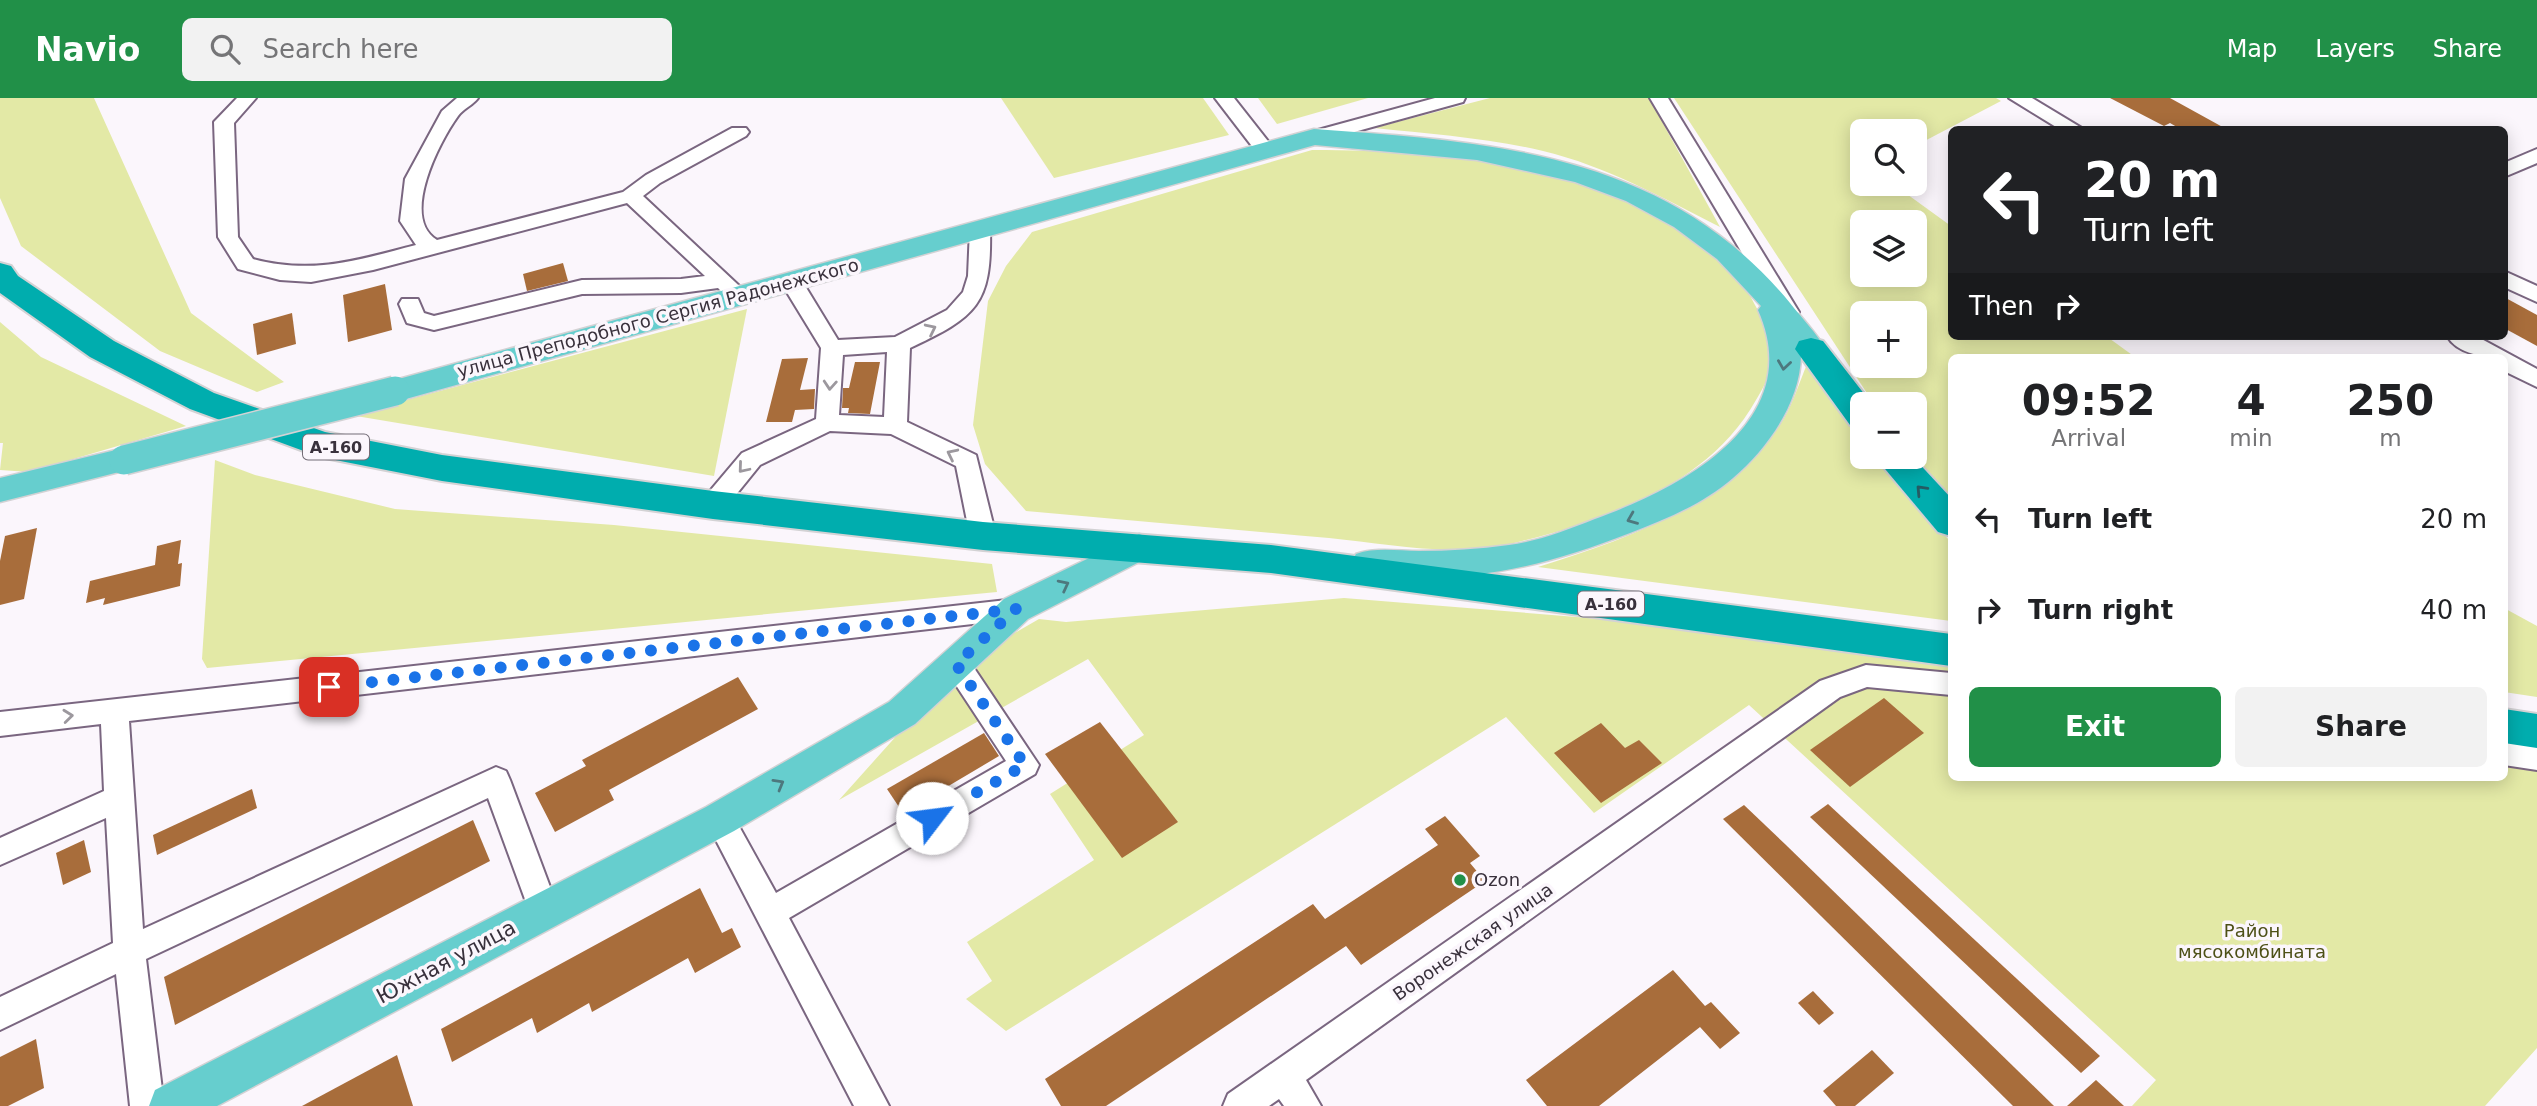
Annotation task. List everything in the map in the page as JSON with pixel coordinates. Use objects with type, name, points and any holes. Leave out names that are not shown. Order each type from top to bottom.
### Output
[{"type":"highway","name":"А-160","points":[[0,273],[7,283],[102,349],[202,401],[320,444],[442,468],[713,505],[983,536],[1271,559],[1948,650]]},
{"type":"highway","points":[[1811,349],[1850,400]]},
{"type":"highway","points":[[1903,469],[1948,519]]},
{"type":"highway","points":[[2508,727],[2537,731]]},
{"type":"main road","name":"улица Преподобного Сергия Радонежского","points":[[0,490],[395,391],[731,288],[791,281],[1314,137],[1439,146],[1510,157],[1579,175],[1629,194],[1699,231],[1727,253],[1811,349]]},
{"type":"main road","points":[[1271,559],[1454,564],[1513,558],[1576,540],[1663,506],[1708,481],[1731,461],[1769,416],[1786,369],[1786,349],[1762,291]]},
{"type":"main road","name":"Южная улица","points":[[172,1106],[720,818],[902,713],[1016,609],[1139,547]]},
{"type":"street","points":[[247,98],[224,122],[228,237],[246,264],[280,272],[311,275],[373,263],[630,196],[662,174],[739,132]]},
{"type":"street","points":[[1314,137],[1456,98]]},
{"type":"street","points":[[1659,98],[1811,349]]},
{"type":"street","points":[[2018,98],[2070,126]]},
{"type":"street","points":[[2508,169],[2537,155]]},
{"type":"street","points":[[630,196],[645,205],[731,288]]},
{"type":"street","points":[[832,348],[899,344],[945,323],[971,302],[982,263],[980,229]]},
{"type":"street","points":[[1737,230],[1762,291]]},
{"type":"street","points":[[2508,280],[2537,295]]},
{"type":"street","points":[[791,281],[832,348],[827,423]]},
{"type":"street","points":[[410,304],[415,318],[435,323],[582,287],[731,288]]},
{"type":"street","points":[[2465,340],[2491,354]]},
{"type":"street","points":[[895,426],[899,344]]},
{"type":"street","points":[[2508,363],[2537,379]]},
{"type":"street","points":[[713,505],[751,458],[827,423],[895,426],[967,461],[983,536]]},
{"type":"street","points":[[0,724],[1016,609]]},
{"type":"street","points":[[770,913],[1025,765],[956,664]]},
{"type":"street","name":"Воронежская улица","points":[[1240,1106],[1830,689],[1866,676],[1948,684]]},
{"type":"street","points":[[114,711],[130,951],[147,1106]]},
{"type":"street","points":[[2508,754],[2537,758]]},
{"type":"street","points":[[0,1014],[496,780],[544,911]]},
{"type":"street","points":[[0,852],[120,798]]},
{"type":"street","points":[[720,818],[872,1106]]},
{"type":"lane","points":[[434,247],[422,240],[410,221],[415,179],[451,111],[469,98]]},
{"type":"lane","points":[[1224,98],[1265,150]]},
{"type":"lane","points":[[1283,1076],[1304,1106]]},
{"type":"green space","points":[[0,98],[94,98],[191,313],[284,382],[257,392],[160,351],[21,246],[0,198]]},
{"type":"green space","points":[[1001,98],[1203,98],[1229,135],[1054,178]]},
{"type":"green space","points":[[1258,98],[1368,98],[1277,124]]},
{"type":"green space","points":[[1490,98],[1649,98],[1720,227],[1634,184],[1566,157],[1501,143],[1374,128]]},
{"type":"green space","points":[[1674,98],[1996,98],[2001,101],[1953,126],[1948,126],[1948,129],[1927,140],[1927,119],[1850,119],[1850,196],[1910,196],[1948,224],[1948,340],[2112,340],[2131,354],[1948,354],[1948,498],[1922,469],[1927,469],[1927,392],[1866,392],[1857,378],[1927,378],[1927,301],[1850,301],[1850,367]]},
{"type":"green space","points":[[1312,150],[1431,154],[1509,165],[1585,185],[1623,199],[1661,218],[1698,241],[1731,270],[1766,323],[1773,342],[1773,358],[1760,393],[1736,430],[1711,455],[1651,496],[1583,524],[1491,547],[1444,550],[1026,511],[985,464],[973,425],[988,301],[1006,266],[1032,232]]},
{"type":"green space","points":[[747,309],[714,476],[350,415]]},
{"type":"green space","points":[[0,322],[41,357],[186,426],[29,472],[0,470],[3,443],[0,443]]},
{"type":"green space","points":[[1808,362],[1850,418],[1850,469],[1888,469],[1912,501],[1948,539],[1948,621],[1538,567],[1639,531],[1702,498],[1756,454],[1784,419]]},
{"type":"green space","points":[[215,460],[255,475],[395,509],[614,525],[992,564],[997,592],[207,668],[202,659]]},
{"type":"green space","name":"Район мясокомбината","points":[[1344,598],[1663,624],[1948,667],[1948,781],[2508,781],[2508,750],[2537,754],[2537,1048],[2485,1106],[2132,1106],[2156,1080],[1749,705],[1594,813],[1506,717],[1006,1031],[966,999],[992,981],[967,942],[1094,860],[1050,794],[1144,735],[1088,659],[839,800],[916,714],[990,647],[1039,619],[1066,622]]},
{"type":"green space","points":[[2508,610],[2537,626],[2537,697],[2508,693]]},
{"type":"building","points":[[2110,98],[2170,98],[2221,126],[2175,126],[2170,123],[2164,126]]},
{"type":"building","points":[[563,263],[568,281],[527,291],[523,274]]},
{"type":"building","points":[[385,284],[392,330],[348,342],[343,295]]},
{"type":"building","points":[[2508,299],[2537,315],[2537,346],[2508,330]]},
{"type":"building","points":[[292,313],[296,344],[257,355],[253,324]]},
{"type":"building","points":[[808,358],[800,390],[815,389],[814,409],[795,410],[792,422],[766,422],[782,359]]},
{"type":"building","points":[[855,362],[880,362],[870,414],[848,413],[849,408],[842,408],[843,388],[849,388]]},
{"type":"building","points":[[37,528],[24,599],[0,605],[0,561],[5,536]]},
{"type":"building","points":[[181,540],[178,564],[182,563],[180,586],[103,605],[105,598],[86,603],[90,581],[155,565],[157,546]]},
{"type":"building","points":[[738,677],[758,709],[609,790],[614,800],[555,832],[535,793],[586,766],[582,760]]},
{"type":"building","points":[[1884,698],[1924,733],[1850,787],[1810,750]]},
{"type":"building","points":[[1100,722],[1178,822],[1122,858],[1045,754]]},
{"type":"building","points":[[1601,723],[1625,748],[1639,740],[1662,763],[1601,803],[1554,753]]},
{"type":"building","points":[[984,733],[999,756],[903,813],[887,789]]},
{"type":"building","points":[[252,789],[257,808],[157,855],[153,835]]},
{"type":"building","points":[[1828,804],[2100,1056],[2081,1073],[1810,817]]},
{"type":"building","points":[[1744,805],[2054,1106],[2013,1106],[1723,819]]},
{"type":"building","points":[[1445,816],[1480,856],[1470,863],[1485,881],[1361,965],[1346,946],[1106,1106],[1061,1106],[1045,1079],[1313,904],[1325,919],[1438,845],[1425,829]]},
{"type":"building","points":[[473,820],[490,861],[175,1025],[164,977]]},
{"type":"building","points":[[84,840],[91,872],[63,885],[56,853]]},
{"type":"building","points":[[700,888],[722,933],[732,928],[741,947],[695,973],[688,958],[592,1012],[589,1003],[537,1033],[532,1018],[452,1062],[441,1029]]},
{"type":"building","points":[[1673,970],[1705,1006],[1711,1002],[1740,1033],[1720,1049],[1700,1027],[1599,1106],[1547,1106],[1526,1080]]},
{"type":"building","points":[[1813,991],[1834,1013],[1819,1025],[1798,1003]]},
{"type":"building","points":[[36,1039],[44,1088],[8,1106],[0,1106],[0,1057]]},
{"type":"building","points":[[1872,1050],[1894,1073],[1855,1106],[1836,1106],[1823,1091]]},
{"type":"building","points":[[397,1055],[413,1106],[302,1106]]},
{"type":"building","points":[[2096,1080],[2124,1106],[2067,1106]]},
{"type":"place","name":"Ozon","points":[[1460,880]]},
{"type":"route","points":[[329,687],[1016,609],[956,664],[1025,765],[932,818]]}]
